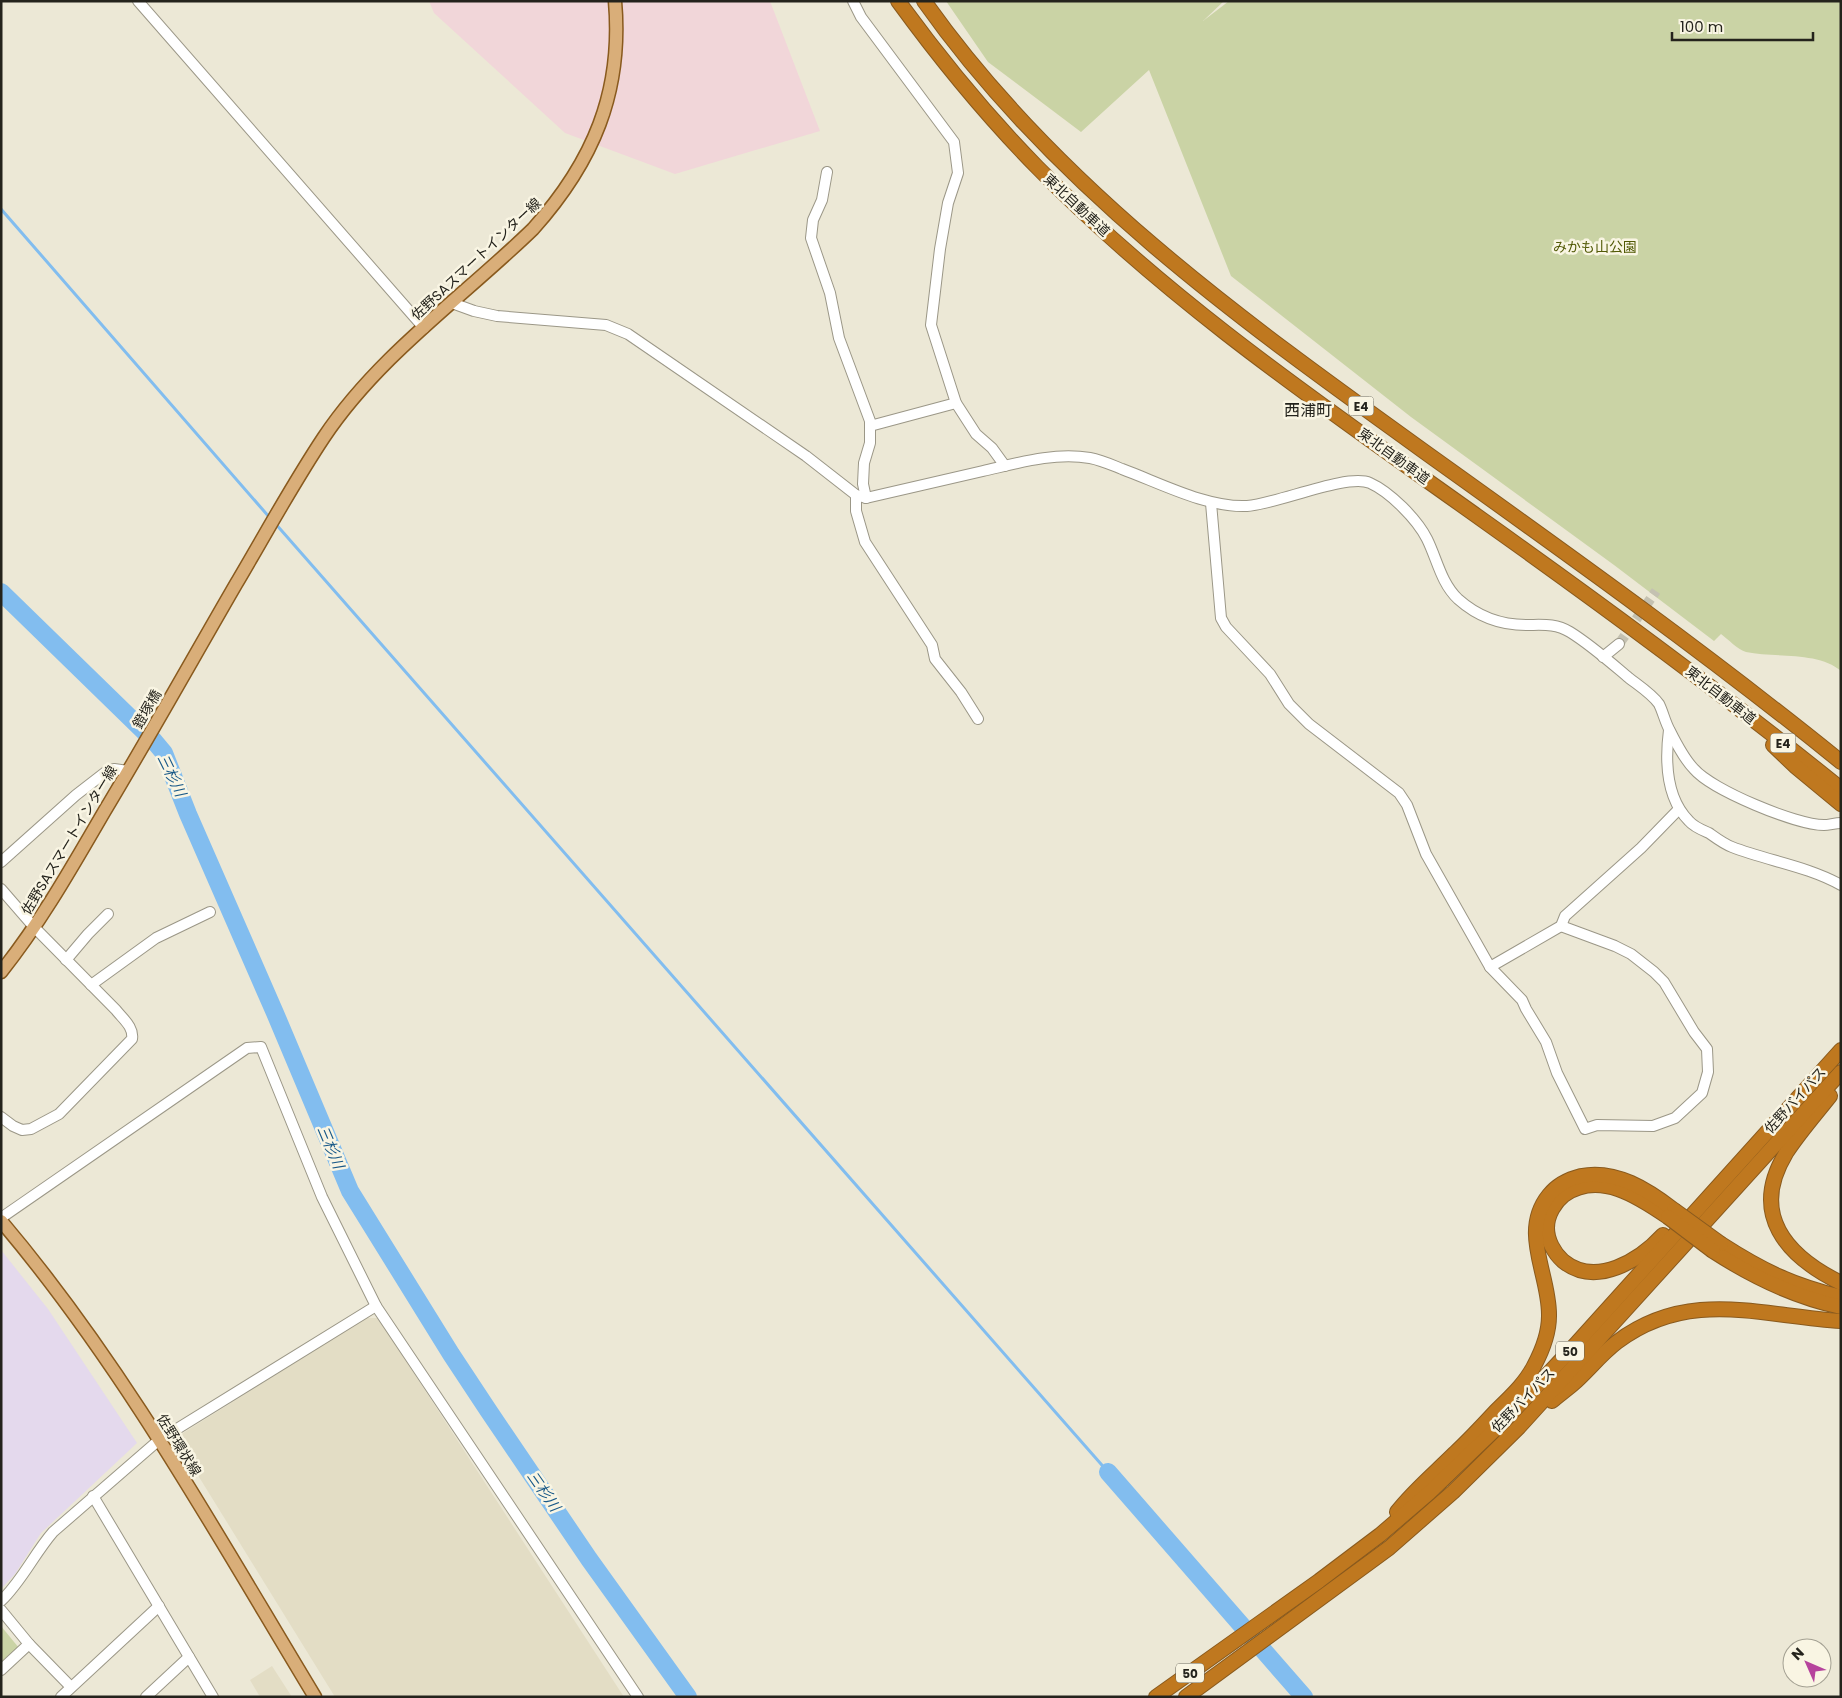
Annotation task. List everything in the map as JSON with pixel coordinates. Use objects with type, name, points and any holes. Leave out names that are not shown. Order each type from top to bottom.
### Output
[{"type":"highway","name":"東北自動車道","points":[[898,1],[954,75],[991,118],[1038,168],[1132,255],[1186,300],[1309,395],[1560,575],[1725,697],[1841,789]]},
{"type":"highway","name":"東北自動車道","points":[[924,1],[971,62],[1054,154],[1124,219],[1200,284],[1323,379],[1695,647],[1841,762]]},
{"type":"highway","points":[[1725,697],[1794,766],[1841,804]]},
{"type":"highway","name":"佐野バイパス","points":[[1156,1697],[1380,1535],[1429,1493],[1512,1412],[1576,1344],[1841,1050]]},
{"type":"highway","name":"佐野バイパス","points":[[1186,1697],[1390,1548],[1453,1492],[1519,1427],[1841,1072]]},
{"type":"highway","points":[[1841,1078],[1831,1095],[1786,1154],[1773,1184],[1772,1197],[1775,1220],[1779,1231],[1789,1247],[1809,1265],[1841,1283]]},
{"type":"highway","points":[[1671,1214],[1622,1190],[1599,1185],[1588,1186],[1569,1192],[1560,1198],[1549,1217],[1547,1228],[1552,1248],[1558,1257],[1576,1268],[1600,1272],[1613,1269],[1632,1260],[1642,1254],[1661,1237],[1766,1121],[1803,1092]]},
{"type":"highway","points":[[1380,1535],[1409,1496],[1456,1452],[1521,1386],[1540,1356],[1549,1316],[1548,1298],[1536,1247],[1537,1219],[1540,1209],[1552,1190],[1574,1178],[1600,1175],[1622,1179],[1641,1187],[1671,1214],[1717,1247],[1748,1273],[1773,1286],[1806,1298],[1841,1307]]},
{"type":"highway","points":[[1717,1247],[1795,1284],[1841,1297]]},
{"type":"highway","points":[[1519,1427],[1574,1384],[1617,1342],[1632,1332],[1667,1316],[1704,1309],[1724,1308],[1841,1321]]},
{"type":"main road","name":"佐野SAスマートインター線","points":[[177,687],[282,504],[324,437],[344,410],[380,370],[533,228],[552,208],[580,168],[593,144],[611,88],[616,54],[615,1]]},
{"type":"main road","name":"鐙塚橋","points":[[142,747],[177,687]]},
{"type":"main road","name":"佐野SAスマートインター線","points":[[1,972],[34,927],[142,747]]},
{"type":"main road","name":"佐野環状線","points":[[1,1219],[81,1322],[159,1440],[315,1697]]},
{"type":"street","points":[[138,1],[424,328]]},
{"type":"street","points":[[853,1],[861,17],[954,142],[958,173],[948,203],[940,249],[931,325],[956,403],[976,434],[992,448],[1005,466]]},
{"type":"street","points":[[826,172],[822,200],[813,220],[811,238],[830,293],[839,338],[870,421],[870,443],[864,463],[861,497],[856,511],[865,542],[932,645],[935,659],[961,692],[978,718]]},
{"type":"street","points":[[452,303],[474,311],[497,316],[606,325],[628,334],[806,456],[861,497],[1042,458],[1067,456],[1092,458],[1211,503],[1253,505],[1274,502],[1323,487],[1359,480],[1368,482],[1386,493],[1426,536],[1444,579],[1455,596],[1466,606],[1481,615],[1505,624],[1551,624],[1568,631],[1603,657],[1658,703],[1669,730],[1694,769],[1707,781],[1781,815],[1804,822],[1824,825],[1841,823]]},
{"type":"street","points":[[870,426],[956,403]]},
{"type":"street","points":[[1211,503],[1221,618],[1226,627],[1270,674],[1289,704],[1309,724],[1399,793],[1407,805],[1426,854],[1490,967],[1522,1000],[1546,1042],[1557,1073],[1586,1129],[1597,1125],[1654,1126],[1675,1118],[1702,1093],[1708,1072],[1707,1049],[1694,1032],[1664,982],[1654,972],[1631,954],[1615,946],[1561,926]]},
{"type":"street","points":[[1603,657],[1619,644]]},
{"type":"street","points":[[1669,730],[1668,775],[1679,809],[1690,823],[1731,846],[1811,871],[1841,885]]},
{"type":"street","points":[[1,862],[100,776],[114,769],[128,771]]},
{"type":"street","points":[[1490,967],[1561,926],[1565,916],[1641,848],[1679,809]]},
{"type":"street","points":[[1,889],[34,927],[128,1024],[133,1033],[132,1039],[59,1114],[31,1129],[22,1130],[1,1117]]},
{"type":"street","points":[[91,985],[156,938],[210,912]]},
{"type":"street","points":[[66,960],[108,914]]},
{"type":"street","points":[[1,1219],[247,1048],[261,1047],[322,1196],[376,1306],[638,1697]]},
{"type":"street","points":[[1,1601],[14,1588],[53,1532],[159,1440],[376,1306]]},
{"type":"street","points":[[93,1496],[214,1697]]},
{"type":"street","points":[[61,1697],[159,1606]]},
{"type":"street","points":[[1,1610],[29,1644],[71,1687]]},
{"type":"street","points":[[1,1670],[29,1644]]},
{"type":"street","points":[[146,1697],[189,1657]]},
{"type":"shaded area","points":[[429,1],[770,1],[820,131],[675,174],[565,133],[434,13]]},
{"type":"shaded area","points":[[1,1250],[48,1309],[137,1443],[41,1533],[15,1574],[1,1589]]},
{"type":"shaded area","points":[[366,1318],[378,1318],[624,1697],[335,1697],[178,1443],[180,1435]]},
{"type":"shaded area","points":[[272,1666],[292,1697],[260,1697],[250,1680]]},
{"type":"green space","name":"みかも山公園","points":[[946,1],[1224,1],[1203,21],[1229,1],[1841,1],[1841,671],[1821,660],[1746,652],[1736,647],[1721,634],[1714,641],[1614,565],[1411,417],[1231,276],[1149,70],[1081,132],[988,62]]},
{"type":"green space","points":[[1,1626],[19,1648],[1,1664]]},
{"type":"waterway","points":[[1,209],[270,518]]},
{"type":"waterway","points":[[274,522],[1108,1472]]},
{"type":"waterway","name":"三杉川","points":[[1,592],[154,741],[164,753],[188,814],[350,1191],[488,1410],[589,1559],[688,1697]]},
{"type":"waterway","points":[[1108,1472],[1304,1697]]},
{"type":"tunnel","points":[[1619,644],[1656,591]]},
{"type":"district","name":"西浦町","points":[[1308,410]]}]
